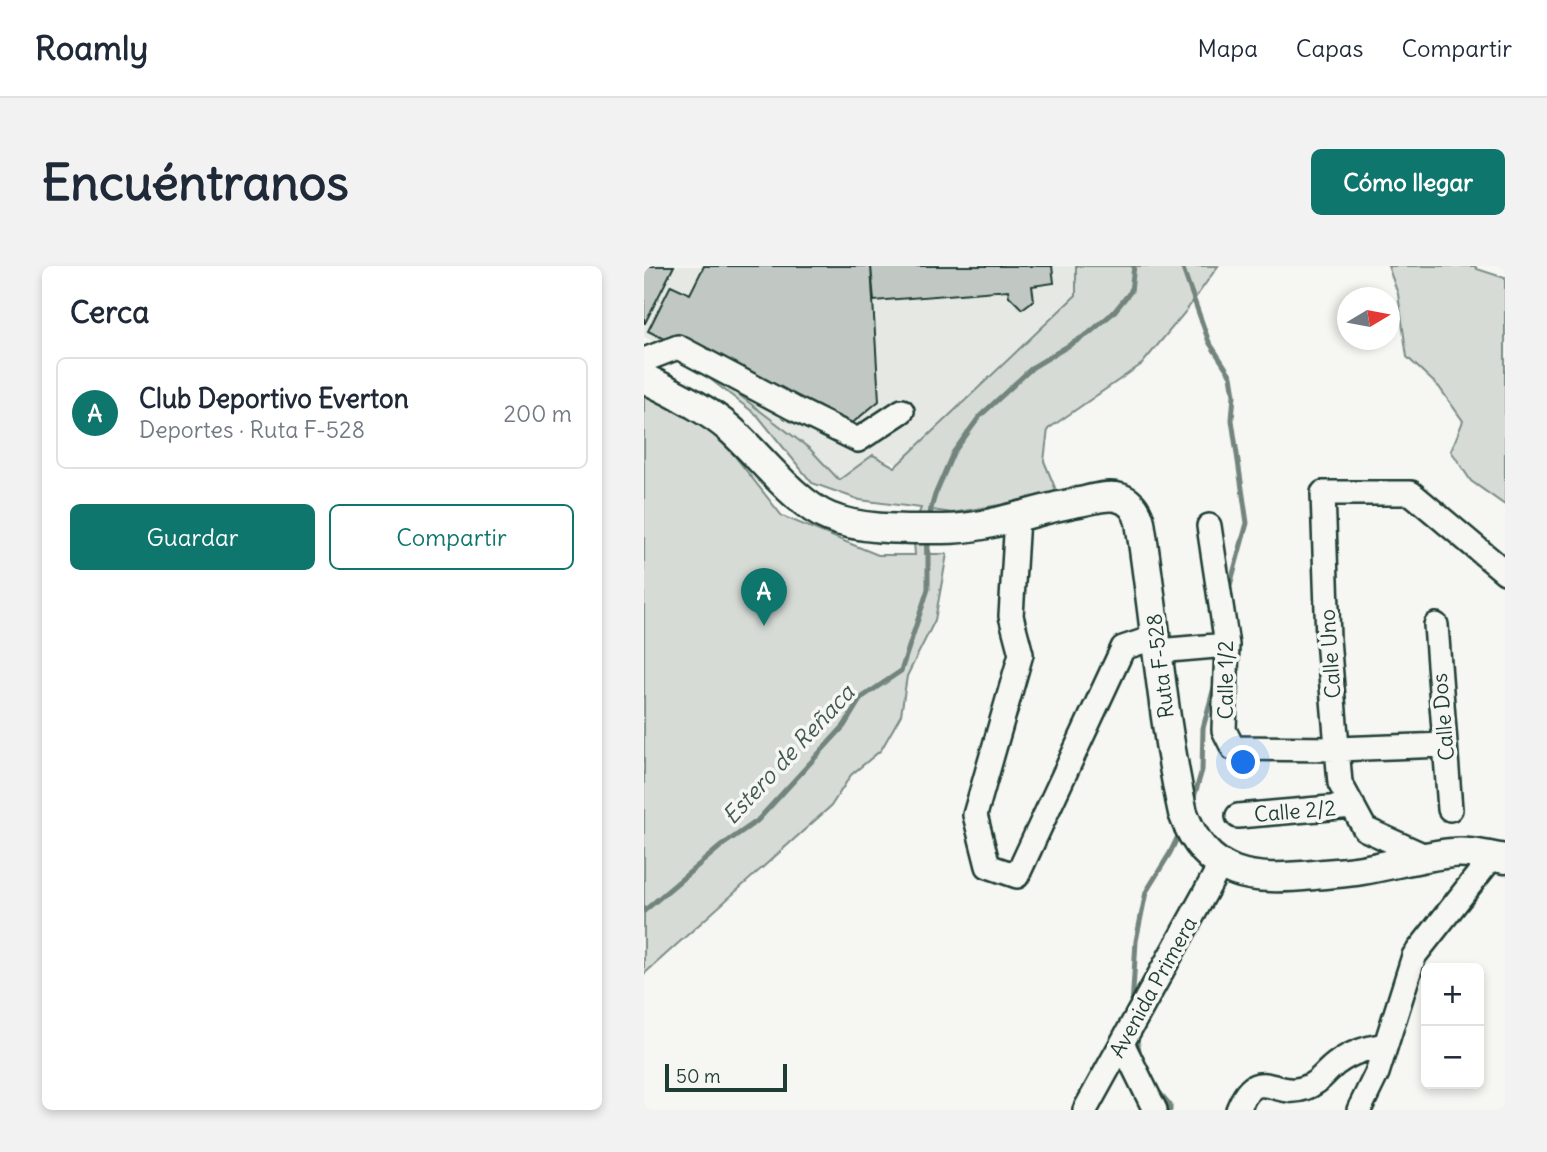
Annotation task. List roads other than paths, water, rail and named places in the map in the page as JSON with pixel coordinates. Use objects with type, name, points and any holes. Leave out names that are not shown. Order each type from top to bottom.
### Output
[{"type":"main road","name":"Ruta F-528","points":[[644,360],[703,393],[735,421],[804,502]]},
{"type":"main road","name":"Ruta F-528","points":[[644,378],[697,406],[728,427],[804,502],[827,517],[840,521],[902,528],[961,528],[1109,497],[1122,498],[1132,505],[1140,522],[1165,712],[1183,813],[1201,847],[1221,864],[1245,875],[1271,879],[1361,870],[1455,852],[1499,858]]},
{"type":"street","points":[[644,360],[678,347],[858,440],[902,411]]},
{"type":"street","name":"Calle Uno","points":[[1427,857],[1365,829],[1340,783],[1328,639],[1323,493],[1411,493],[1505,572]]},
{"type":"street","points":[[1017,518],[1011,616],[1021,654],[975,815],[988,866],[1017,876],[1123,648],[1157,644],[1227,645]]},
{"type":"street","name":"Calle 1/2","points":[[1209,526],[1227,645],[1224,730],[1233,748],[1337,749],[1445,745]]},
{"type":"street","name":"Calle Dos","points":[[1436,625],[1450,809]]},
{"type":"street","name":"Calle 2/2","points":[[1238,816],[1353,806]]},
{"type":"street","points":[[1359,1110],[1377,1073],[1414,956],[1499,858]]},
{"type":"street","name":"Avenida Primera","points":[[1085,1110],[1221,864]]},
{"type":"street","points":[[1122,1043],[1155,1110]]},
{"type":"street","points":[[1238,1110],[1249,1090],[1257,1085],[1266,1084],[1292,1090],[1307,1087],[1349,1055],[1385,1045]]},
{"type":"waterway","name":"Estero de Reñaca","points":[[928,519],[953,453],[980,416],[1033,367],[1088,334],[1114,312],[1131,291],[1134,266]]},
{"type":"waterway","points":[[1182,266],[1209,342],[1231,376],[1234,395],[1232,420],[1247,523],[1227,596]]},
{"type":"waterway","name":"Estero de Reñaca","points":[[644,911],[721,846],[757,821],[844,726],[861,698],[901,671],[928,589],[928,536]]},
{"type":"waterway","points":[[1192,804],[1202,770],[1203,728],[1215,684]]},
{"type":"waterway","points":[[1132,1008],[1136,941],[1146,892],[1180,832]]},
{"type":"waterway","points":[[1136,1035],[1141,1060]]},
{"type":"waterway","points":[[1157,1090],[1170,1105],[1170,1110]]},
{"type":"place","name":"Club Deportivo Everton","points":[[764,626]]}]
